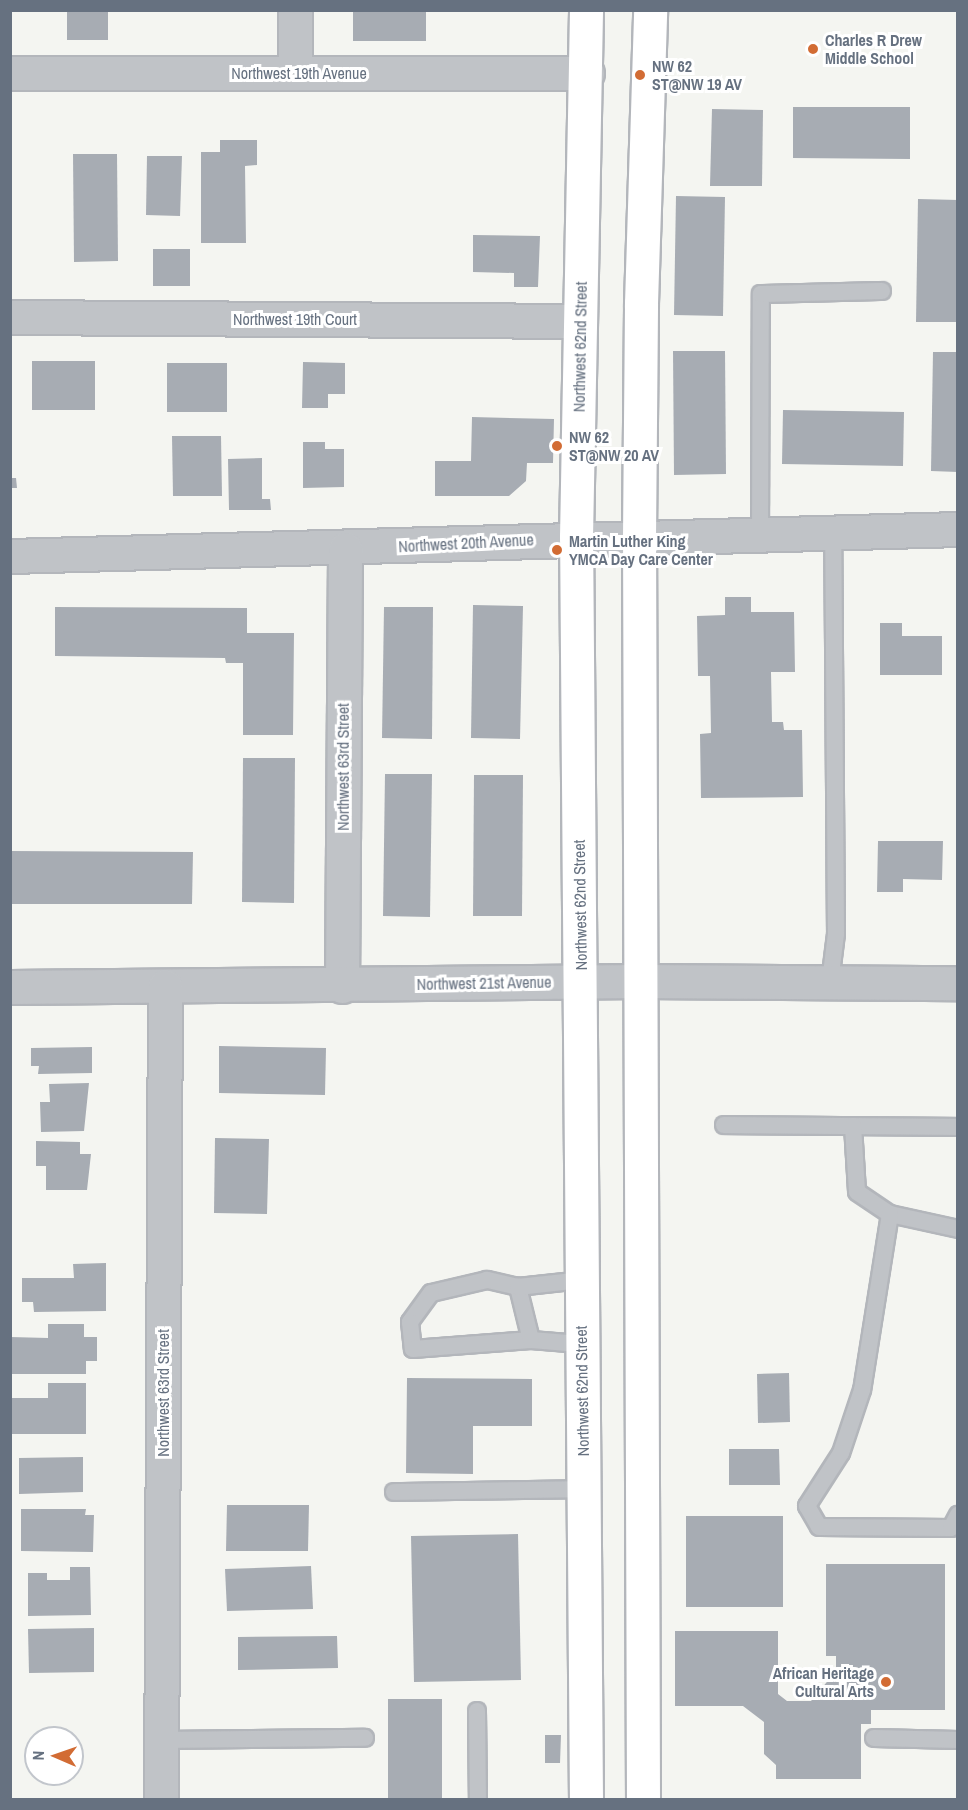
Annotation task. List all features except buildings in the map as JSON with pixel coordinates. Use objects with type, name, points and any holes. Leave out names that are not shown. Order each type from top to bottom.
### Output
[{"type":"main road","name":"Northwest 62nd Street","points":[[586,10],[587,73],[576,537],[581,981],[580,1344],[584,1489],[586,1800]]},
{"type":"main road","points":[[643,1800],[639,537],[641,303],[650,10]]},
{"type":"street","points":[[294,10],[295,73]]},
{"type":"street","name":"Northwest 19th Avenue","points":[[10,73],[587,73]]},
{"type":"street","name":"Northwest 19th Court","points":[[10,317],[580,321]]},
{"type":"street","name":"Northwest 20th Avenue","points":[[10,556],[345,549],[576,537],[760,536],[957,529]]},
{"type":"street","name":"Northwest 63rd Street","points":[[342,986],[345,549]]},
{"type":"street","name":"Northwest 21st Avenue","points":[[10,987],[342,986],[581,981],[957,983]]},
{"type":"street","name":"Northwest 63rd Street","points":[[161,1800],[165,986]]},
{"type":"lane","points":[[760,536],[761,294],[882,291]]},
{"type":"lane","points":[[830,982],[836,934],[833,534]]},
{"type":"lane","points":[[724,1125],[957,1127]]},
{"type":"lane","points":[[853,1126],[857,1192],[890,1215],[957,1228]]},
{"type":"lane","points":[[890,1215],[862,1390],[841,1454],[807,1506],[819,1527],[951,1528],[957,1515]]},
{"type":"lane","points":[[580,1344],[531,1340],[413,1349],[410,1322],[431,1293],[487,1280],[518,1287],[581,1280]]},
{"type":"lane","points":[[518,1287],[531,1340]]},
{"type":"lane","points":[[394,1492],[584,1489]]},
{"type":"lane","points":[[477,1711],[478,1800]]},
{"type":"lane","points":[[161,1740],[365,1738]]},
{"type":"lane","points":[[873,1738],[957,1740]]},
{"type":"place","name":"Charles R Drew Middle School","points":[[813,49]]},
{"type":"place","name":"NW 62 ST@NW 19 AV","points":[[640,75]]},
{"type":"place","name":"NW 62 ST@NW 20 AV","points":[[557,446]]},
{"type":"place","name":"Martin Luther King YMCA Day Care Center","points":[[557,550]]},
{"type":"place","name":"African Heritage Cultural Arts","points":[[886,1682]]}]
